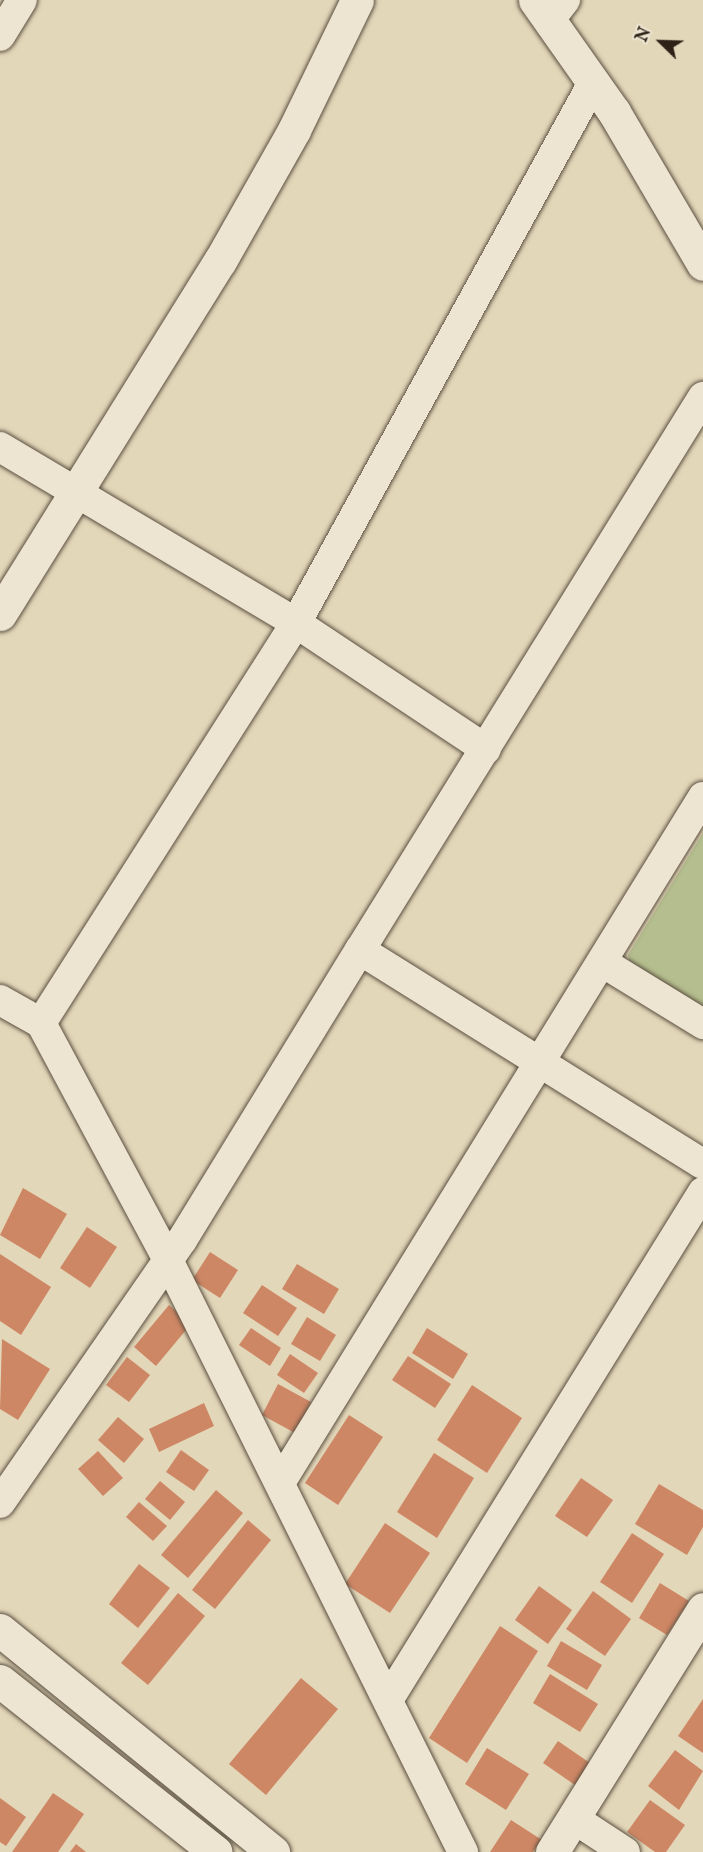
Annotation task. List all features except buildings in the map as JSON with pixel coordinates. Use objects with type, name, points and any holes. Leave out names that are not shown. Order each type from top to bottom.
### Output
[{"type":"street","points":[[0,36],[22,0]]},
{"type":"street","points":[[0,614],[220,261],[294,130],[357,0]]},
{"type":"street","points":[[550,6],[593,83],[699,246]]},
{"type":"street","points":[[41,1023],[296,623],[593,83]]},
{"type":"street","points":[[0,1503],[167,1258],[486,749],[703,397]]},
{"type":"street","points":[[0,447],[75,494],[296,623],[486,749]]},
{"type":"street","points":[[279,1483],[703,797]]},
{"type":"street","points":[[360,950],[541,1059],[703,1164]]},
{"type":"street","points":[[602,962],[703,1024]]},
{"type":"street","points":[[0,1000],[41,1023],[167,1258],[463,1852]]},
{"type":"street","points":[[388,1700],[703,1192]]},
{"type":"street","points":[[552,1852],[703,1609]]},
{"type":"street","points":[[0,1630],[273,1852]]},
{"type":"street","points":[[0,1681],[216,1852]]},
{"type":"street","points":[[573,1818],[624,1852]]},
{"type":"green space","points":[[703,833],[703,1016],[632,973],[628,955]]}]
